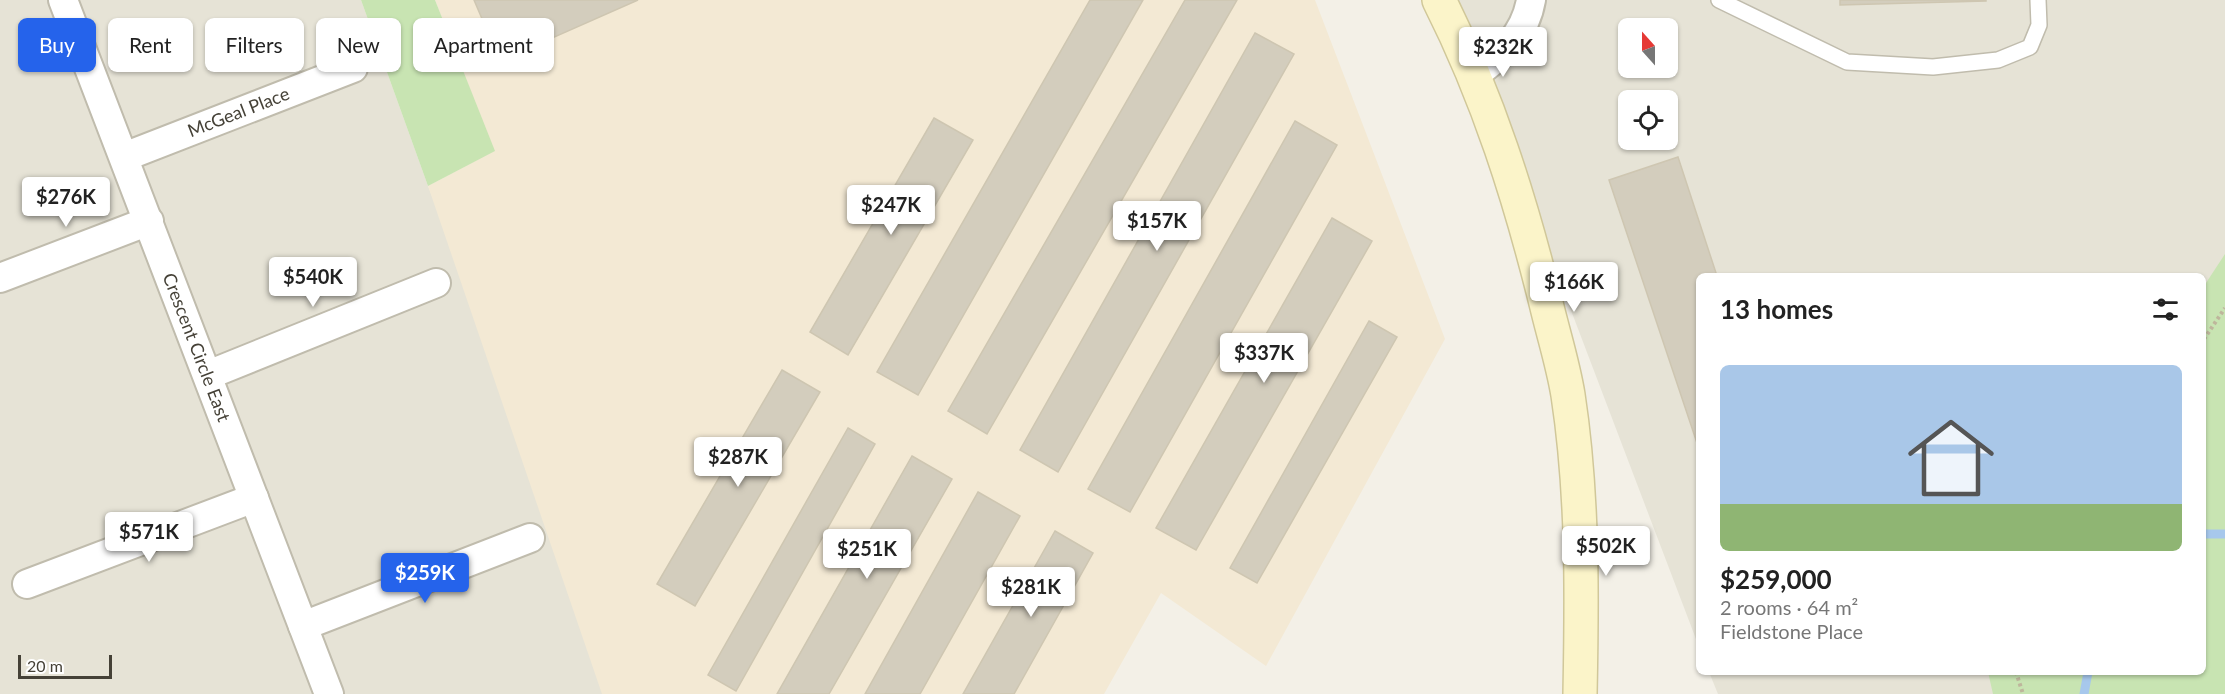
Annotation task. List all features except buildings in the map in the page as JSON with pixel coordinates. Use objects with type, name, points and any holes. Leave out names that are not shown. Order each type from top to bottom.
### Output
[{"type":"main road","points":[[1439,0],[1489,109],[1526,222],[1568,394],[1580,542],[1580,694]]},
{"type":"street","name":"Crescent Circle East","points":[[63,0],[329,694]]},
{"type":"street","points":[[1474,75],[1500,57],[1516,39],[1531,0]]},
{"type":"street","name":"McGeal Place","points":[[124,157],[343,72]]},
{"type":"street","points":[[0,278],[149,220]]},
{"type":"street","points":[[208,375],[436,283]]},
{"type":"street","points":[[27,584],[254,498]]},
{"type":"street","points":[[303,626],[530,538]]},
{"type":"lane","points":[[1719,0],[1847,62],[1933,66],[1998,60],[2030,47],[2039,25],[2038,0]]},
{"type":"path","points":[[2206,336],[2225,308]]},
{"type":"path","points":[[2017,675],[2023,694]]},
{"type":"shaded area","points":[[0,0],[361,0],[367,18],[316,18],[316,72],[387,72],[428,186],[634,694],[0,694]]},
{"type":"shaded area","points":[[435,0],[1315,0],[1445,339],[1266,666],[1161,593],[1104,694],[602,694],[428,186],[494,151],[463,72],[554,72],[554,18],[442,18]]},
{"type":"shaded area","points":[[1453,0],[2225,0],[2225,694],[1718,694],[1710,675],[2206,675],[2206,273],[1696,273],[1696,639]]},
{"type":"green space","points":[[361,0],[435,0],[442,18],[413,18],[413,72],[464,72],[495,151],[428,186],[387,72],[401,72],[401,18],[367,18]]},
{"type":"green space","points":[[2225,254],[2225,694],[1993,694],[1989,675],[2206,675],[2206,283]]},
{"type":"waterway","points":[[2206,534],[2225,534]]},
{"type":"waterway","points":[[2084,694],[2087,675]]}]
